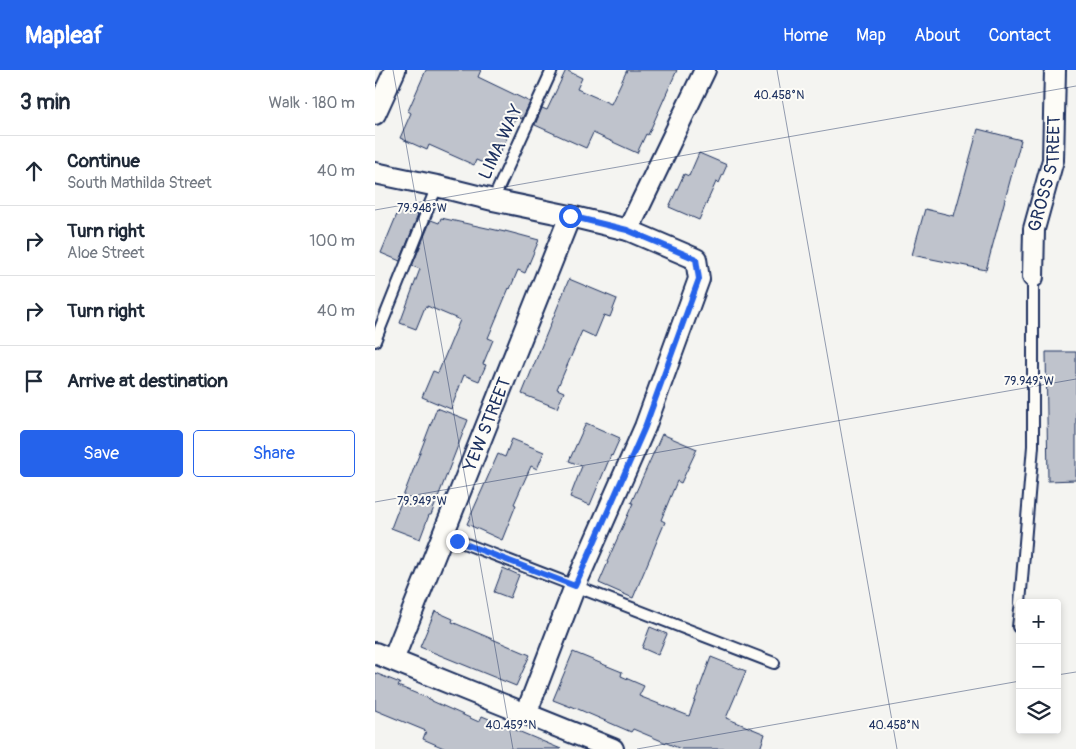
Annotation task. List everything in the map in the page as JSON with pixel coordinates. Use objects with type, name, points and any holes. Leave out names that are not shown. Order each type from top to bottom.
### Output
[{"type":"street","points":[[375,114],[395,70]]},
{"type":"street","points":[[627,230],[705,70]]},
{"type":"street","name":"GROSS STREET","points":[[1033,277],[1034,229],[1053,160],[1055,70]]},
{"type":"street","points":[[375,172],[627,230],[696,259],[699,279],[645,427],[575,586],[526,714]]},
{"type":"street","name":"YEW STREET","points":[[384,657],[443,535],[570,216]]},
{"type":"street","points":[[384,657],[613,749]]},
{"type":"lane","name":"LIMA WAY","points":[[493,200],[552,70]]},
{"type":"lane","points":[[375,341],[437,186]]},
{"type":"lane","points":[[1020,599],[1033,446],[1033,277]]},
{"type":"lane","points":[[443,535],[774,663]]},
{"type":"building","points":[[426,70],[481,70],[478,77],[530,102],[522,119],[517,117],[493,167],[476,160],[474,165],[429,145],[427,150],[400,138],[411,113],[408,111]]},
{"type":"building","points":[[566,70],[582,78],[577,89],[611,104],[627,70],[677,70],[648,135],[646,134],[637,153],[593,133],[586,148],[535,125],[542,108],[547,110]]},
{"type":"building","points":[[978,129],[1021,140],[986,270],[912,255],[925,209],[954,216]]},
{"type":"building","points":[[699,153],[727,165],[719,183],[716,182],[699,220],[669,207],[684,174],[689,176]]},
{"type":"building","points":[[400,207],[418,215],[400,261],[381,253]]},
{"type":"building","points":[[441,218],[539,240],[525,273],[518,270],[509,288],[488,338],[493,340],[483,364],[486,365],[479,381],[464,375],[451,409],[422,397],[433,371],[438,373],[460,320],[427,306],[416,329],[400,323],[420,269],[412,266],[431,220],[439,223]]},
{"type":"building","points":[[569,279],[617,299],[610,317],[604,315],[595,337],[582,331],[557,389],[564,392],[557,408],[522,394]]},
{"type":"building","points":[[1046,352],[1076,352],[1076,480],[1048,481]]},
{"type":"building","points":[[437,408],[468,420],[420,539],[391,528]]},
{"type":"building","points":[[586,423],[620,438],[590,505],[570,497],[582,466],[569,461]]},
{"type":"building","points":[[662,434],[697,449],[681,483],[677,481],[661,520],[665,522],[633,598],[599,583],[633,503],[631,503]]},
{"type":"building","points":[[512,439],[544,452],[537,469],[531,466],[514,504],[516,505],[502,540],[467,524],[498,454],[505,457]]},
{"type":"building","points":[[503,568],[519,575],[510,598],[494,592]]},
{"type":"building","points":[[435,611],[453,619],[452,622],[530,655],[516,686],[420,647]]},
{"type":"building","points":[[650,627],[667,634],[658,655],[642,648]]},
{"type":"building","points":[[573,652],[622,672],[621,676],[644,686],[639,696],[689,716],[711,657],[746,671],[726,718],[765,734],[760,749],[681,749],[633,729],[631,732],[553,700]]},
{"type":"building","points":[[375,673],[400,683],[398,686],[479,722],[482,716],[561,749],[446,749],[423,739],[426,731],[375,710]]},
{"type":"route","points":[[457,541],[575,586],[645,427],[699,279],[696,259],[627,230],[570,216]]}]
